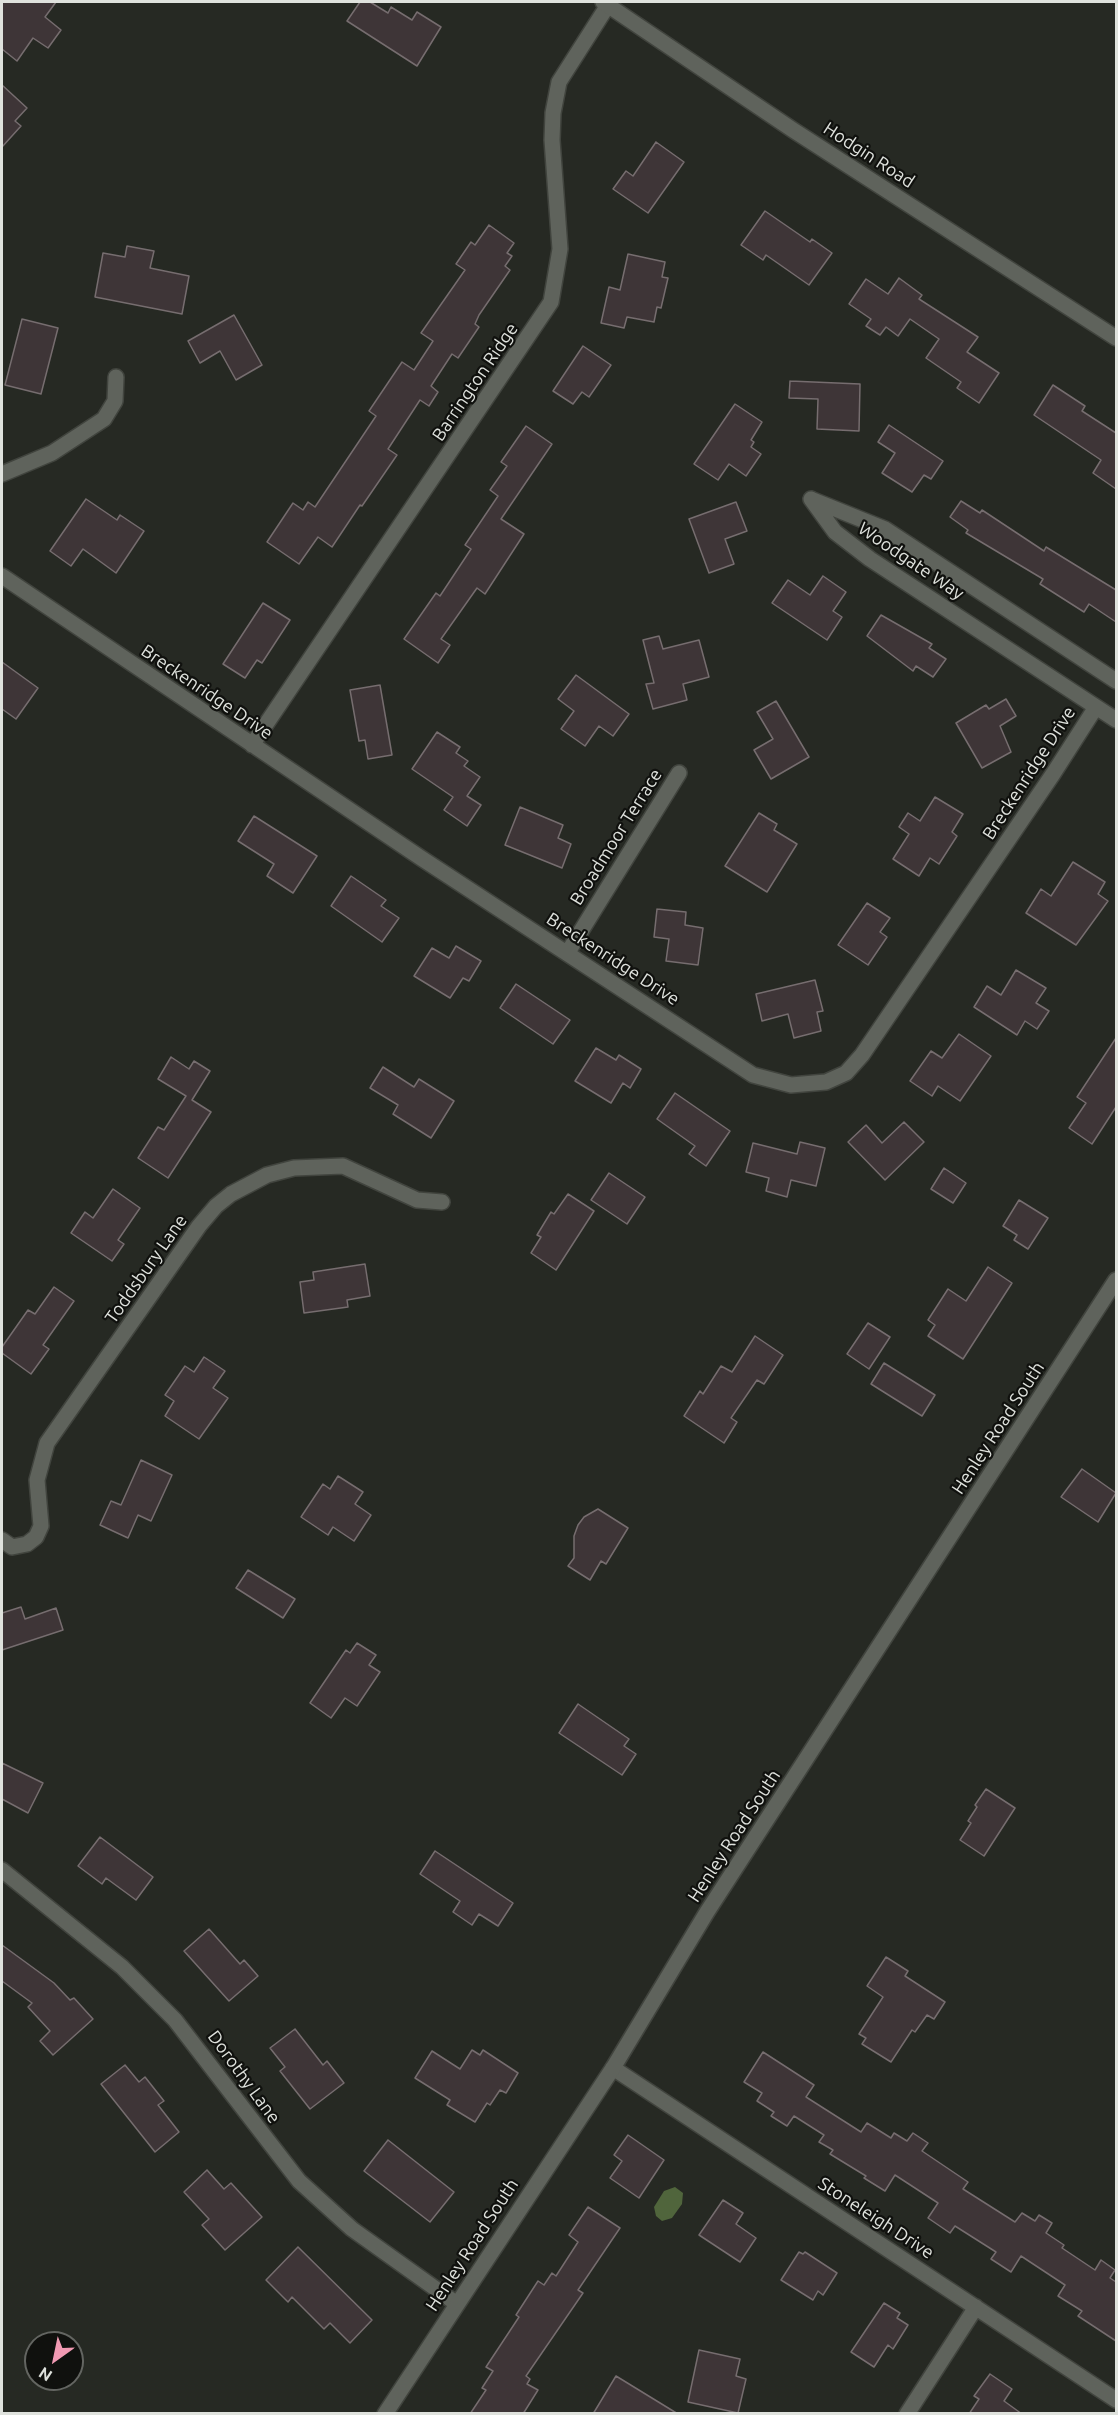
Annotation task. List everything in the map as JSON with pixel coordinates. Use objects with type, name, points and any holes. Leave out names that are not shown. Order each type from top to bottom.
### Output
[{"type":"street","name":"Hodgin Road","points":[[607,2],[793,130],[1116,338]]},
{"type":"street","name":"Barrington Ridge","points":[[252,745],[551,302],[560,249],[552,140],[553,113],[559,82],[607,2]]},
{"type":"street","points":[[2,474],[52,453],[104,419],[115,401],[116,377]]},
{"type":"street","name":"Woodgate Way","points":[[1116,681],[885,529],[811,500],[835,532],[870,559],[1116,720]]},
{"type":"street","name":"Breckenridge Drive","points":[[2,576],[252,745],[753,1075],[791,1085],[826,1082],[846,1073],[878,1036],[1096,707]]},
{"type":"street","name":"Broadmoor Terrace","points":[[568,952],[679,773]]},
{"type":"street","name":"Toddsbury Lane","points":[[2,1540],[12,1546],[27,1544],[36,1537],[41,1526],[37,1480],[47,1443],[199,1226],[216,1206],[231,1194],[267,1175],[294,1168],[343,1166],[417,1200],[442,1202]]},
{"type":"street","name":"Henley Road South","points":[[385,2414],[613,2068],[712,1905],[1116,1280]]},
{"type":"street","name":"Dorothy Lane","points":[[2,1870],[122,1967],[176,2020],[276,2154],[322,2204],[352,2229],[457,2304]]},
{"type":"street","name":"Stoneleigh Drive","points":[[613,2068],[1116,2400]]},
{"type":"street","points":[[907,2414],[976,2307]]},
{"type":"shaded area","points":[[675,2187],[683,2193],[682,2204],[672,2218],[662,2221],[656,2216],[654,2207],[664,2191]]},
{"type":"building","points":[[2,2],[56,2],[45,17],[61,30],[48,48],[33,38],[17,61],[2,49]]},
{"type":"building","points":[[360,2],[370,2],[388,13],[391,7],[412,20],[417,12],[441,27],[417,66],[347,21]]},
{"type":"building","points":[[2,85],[27,108],[15,121],[21,126],[2,147]]},
{"type":"building","points":[[656,142],[684,162],[648,213],[613,189],[626,171],[633,176]]},
{"type":"building","points":[[765,211],[810,242],[812,239],[832,253],[809,285],[766,255],[763,260],[741,245]]},
{"type":"building","points":[[489,225],[514,243],[507,253],[512,256],[505,266],[510,270],[479,315],[475,324],[479,327],[458,358],[452,354],[431,386],[438,392],[429,406],[420,400],[388,449],[397,455],[332,547],[318,537],[299,564],[267,542],[293,503],[303,510],[308,502],[315,507],[376,416],[369,411],[402,362],[414,370],[433,341],[421,333],[465,270],[456,264],[471,242],[475,245]]},
{"type":"building","points":[[127,246],[154,251],[150,268],[189,276],[182,314],[95,297],[103,253],[125,257]]},
{"type":"building","points":[[628,254],[665,262],[662,277],[668,278],[661,308],[657,307],[654,322],[627,317],[624,328],[601,323],[609,287],[620,290]]},
{"type":"building","points":[[899,278],[922,295],[919,299],[978,337],[967,352],[999,373],[979,403],[957,388],[961,382],[926,358],[939,339],[910,319],[898,336],[886,327],[880,335],[866,326],[871,319],[849,304],[866,279],[888,294]]},
{"type":"building","points":[[234,315],[262,365],[236,380],[220,351],[200,363],[188,341]]},
{"type":"building","points":[[22,319],[58,328],[41,394],[5,385]]},
{"type":"building","points":[[583,346],[611,365],[589,397],[582,392],[573,404],[553,391]]},
{"type":"building","points":[[790,381],[860,384],[859,431],[817,429],[818,399],[789,398]]},
{"type":"building","points":[[1053,385],[1085,406],[1082,411],[1116,433],[1116,489],[1093,473],[1101,460],[1034,415]]},
{"type":"building","points":[[735,404],[762,422],[751,440],[754,442],[751,447],[761,454],[746,476],[729,464],[718,480],[694,464]]},
{"type":"building","points":[[889,425],[943,461],[931,479],[924,475],[912,492],[882,473],[895,453],[878,442]]},
{"type":"building","points":[[526,426],[552,444],[501,519],[524,534],[485,594],[477,588],[441,639],[450,645],[438,663],[404,639],[436,593],[440,596],[471,549],[465,545],[498,496],[490,490],[507,466],[501,462]]},
{"type":"building","points":[[86,499],[117,520],[120,515],[144,531],[116,573],[83,549],[71,566],[50,551]]},
{"type":"building","points":[[961,501],[980,513],[982,510],[1044,551],[1046,547],[1116,590],[1116,622],[1089,604],[1084,612],[1040,584],[1043,579],[966,533],[968,530],[950,517]]},
{"type":"building","points":[[736,502],[747,531],[725,539],[734,564],[709,573],[689,519]]},
{"type":"building","points":[[823,576],[846,592],[833,611],[842,617],[827,640],[772,603],[788,580],[810,595]]},
{"type":"building","points":[[263,603],[290,620],[262,663],[257,660],[245,678],[223,664]]},
{"type":"building","points":[[881,615],[932,644],[929,648],[946,659],[933,677],[916,666],[913,671],[867,636]]},
{"type":"building","points":[[659,636],[663,649],[699,640],[709,677],[683,684],[687,700],[653,709],[646,684],[654,683],[643,640]]},
{"type":"building","points":[[2,662],[38,688],[16,719],[2,709]]},
{"type":"building","points":[[576,675],[629,714],[613,736],[599,726],[585,746],[561,729],[574,711],[558,699]]},
{"type":"building","points":[[380,685],[392,755],[368,759],[365,740],[359,741],[350,690]]},
{"type":"building","points":[[1006,699],[1016,716],[1000,726],[1011,752],[982,768],[956,723],[986,705],[989,709]]},
{"type":"building","points":[[776,701],[809,757],[771,779],[754,750],[773,739],[757,712]]},
{"type":"building","points":[[437,732],[460,747],[456,753],[468,761],[464,766],[480,777],[467,796],[481,805],[467,826],[444,810],[453,797],[412,769]]},
{"type":"building","points":[[935,797],[963,814],[952,832],[957,836],[939,864],[930,858],[919,876],[893,859],[909,834],[899,827],[908,813],[920,821]]},
{"type":"building","points":[[520,807],[563,825],[558,838],[571,844],[562,868],[505,845]]},
{"type":"building","points":[[759,813],[777,824],[774,830],[797,844],[767,892],[725,866]]},
{"type":"building","points":[[254,816],[317,856],[293,893],[267,876],[274,864],[238,841]]},
{"type":"building","points":[[1073,862],[1105,882],[1098,894],[1108,901],[1076,945],[1026,913],[1041,889],[1051,896]]},
{"type":"building","points":[[351,876],[386,900],[381,906],[399,918],[382,942],[331,906]]},
{"type":"building","points":[[867,903],[890,918],[880,932],[887,937],[868,965],[838,945]]},
{"type":"building","points":[[657,909],[686,912],[685,925],[703,928],[698,965],[666,961],[669,939],[654,937]]},
{"type":"building","points":[[456,946],[481,961],[469,981],[463,978],[450,998],[414,976],[432,948],[449,958]]},
{"type":"building","points":[[1016,970],[1046,988],[1036,1003],[1049,1011],[1037,1029],[1025,1021],[1017,1035],[974,1007],[987,986],[1001,995]]},
{"type":"building","points":[[815,980],[823,1011],[817,1012],[821,1031],[794,1038],[788,1014],[762,1021],[756,994]]},
{"type":"building","points":[[516,984],[570,1020],[553,1044],[500,1008]]},
{"type":"building","points":[[959,1034],[991,1056],[960,1101],[938,1086],[932,1096],[910,1081],[931,1051],[942,1058]]},
{"type":"building","points":[[1116,1038],[1116,1107],[1092,1144],[1069,1128],[1086,1103],[1077,1097]]},
{"type":"building","points":[[596,1048],[616,1060],[619,1055],[641,1069],[630,1088],[623,1083],[611,1103],[575,1081]]},
{"type":"building","points":[[171,1057],[189,1069],[194,1061],[210,1071],[192,1100],[211,1112],[168,1178],[138,1158],[158,1127],[164,1130],[186,1096],[158,1079]]},
{"type":"building","points":[[383,1067],[414,1087],[419,1079],[454,1101],[431,1138],[393,1114],[398,1105],[370,1088]]},
{"type":"building","points":[[675,1093],[730,1131],[706,1166],[689,1154],[695,1146],[657,1119]]},
{"type":"building","points":[[904,1122],[924,1142],[885,1180],[848,1142],[866,1125],[882,1143]]},
{"type":"building","points":[[800,1142],[825,1148],[816,1186],[791,1180],[787,1197],[766,1191],[769,1178],[746,1172],[753,1143],[797,1154]]},
{"type":"building","points":[[944,1168],[966,1183],[953,1203],[931,1189]]},
{"type":"building","points":[[609,1173],[645,1197],[627,1224],[591,1200]]},
{"type":"building","points":[[113,1189],[140,1208],[118,1240],[124,1244],[112,1261],[71,1233],[85,1212],[93,1218]]},
{"type":"building","points":[[568,1194],[594,1211],[556,1270],[531,1253],[541,1237],[537,1235],[551,1212],[554,1214]]},
{"type":"building","points":[[1019,1200],[1048,1218],[1028,1249],[1014,1240],[1017,1235],[1003,1226]]},
{"type":"building","points":[[365,1264],[370,1296],[347,1300],[348,1307],[304,1313],[300,1282],[314,1280],[313,1272]]},
{"type":"building","points":[[988,1267],[1012,1283],[963,1359],[928,1336],[935,1325],[928,1320],[948,1289],[966,1301]]},
{"type":"building","points":[[54,1287],[74,1301],[43,1345],[49,1349],[31,1374],[2,1353],[2,1347],[28,1310],[35,1314]]},
{"type":"building","points":[[868,1323],[890,1337],[869,1369],[847,1354]]},
{"type":"building","points":[[755,1336],[783,1355],[764,1384],[757,1380],[731,1418],[737,1422],[724,1443],[684,1416],[700,1391],[703,1394],[721,1366],[732,1372]]},
{"type":"building","points":[[204,1357],[225,1371],[213,1388],[228,1398],[199,1439],[165,1416],[174,1401],[165,1395],[185,1366],[194,1372]]},
{"type":"building","points":[[884,1363],[935,1395],[922,1416],[871,1384]]},
{"type":"building","points":[[141,1460],[172,1475],[151,1521],[138,1515],[128,1538],[100,1525],[111,1501],[121,1505]]},
{"type":"building","points":[[1082,1469],[1116,1493],[1098,1522],[1061,1497]]},
{"type":"building","points":[[338,1476],[363,1492],[355,1504],[371,1515],[354,1541],[333,1527],[328,1535],[301,1517],[323,1484],[330,1489]]},
{"type":"building","points":[[598,1509],[628,1528],[606,1564],[601,1561],[590,1580],[568,1566],[574,1558],[574,1536],[578,1525],[584,1517]]},
{"type":"building","points":[[248,1570],[295,1599],[283,1618],[236,1588]]},
{"type":"building","points":[[21,1607],[25,1619],[56,1608],[63,1630],[2,1650],[2,1613]]},
{"type":"building","points":[[357,1643],[376,1655],[369,1665],[380,1672],[357,1706],[345,1698],[331,1718],[310,1703],[346,1650],[350,1653]]},
{"type":"building","points":[[578,1704],[629,1739],[624,1746],[636,1754],[622,1775],[559,1733]]},
{"type":"building","points":[[2,1763],[43,1783],[28,1813],[2,1799]]},
{"type":"building","points":[[986,1789],[1015,1808],[984,1856],[960,1840],[971,1823],[968,1821],[977,1807],[975,1805]]},
{"type":"building","points":[[100,1837],[153,1877],[136,1900],[106,1878],[102,1884],[78,1866]]},
{"type":"building","points":[[435,1851],[513,1903],[498,1926],[479,1914],[472,1925],[453,1912],[460,1901],[420,1874]]},
{"type":"building","points":[[209,1929],[240,1964],[244,1960],[258,1976],[229,2001],[184,1951]]},
{"type":"building","points":[[2,1945],[54,1983],[70,2000],[74,1998],[93,2019],[53,2055],[40,2041],[50,2031],[28,2007],[32,2003],[2,1981]]},
{"type":"building","points":[[886,1957],[908,1971],[905,1976],[945,2002],[934,2019],[927,2015],[915,2032],[912,2030],[891,2062],[862,2044],[866,2038],[859,2034],[883,1997],[867,1986]]},
{"type":"building","points":[[295,2029],[323,2065],[327,2061],[344,2083],[310,2109],[280,2071],[285,2067],[270,2048]]},
{"type":"building","points":[[472,2050],[480,2055],[483,2050],[518,2073],[506,2093],[500,2090],[490,2105],[487,2103],[475,2122],[447,2105],[450,2100],[415,2078],[432,2051],[460,2069]]},
{"type":"building","points":[[763,2052],[814,2085],[806,2097],[861,2132],[867,2123],[891,2138],[894,2133],[907,2141],[913,2133],[928,2143],[922,2151],[968,2182],[963,2189],[1015,2222],[1022,2213],[1035,2221],[1039,2215],[1052,2223],[1046,2233],[1064,2245],[1062,2248],[1095,2270],[1101,2260],[1115,2270],[1110,2278],[1116,2282],[1116,2341],[1078,2316],[1082,2311],[1058,2296],[1065,2285],[1021,2256],[1011,2272],[991,2259],[996,2252],[955,2226],[950,2233],[928,2218],[938,2203],[895,2175],[885,2191],[864,2178],[866,2176],[830,2154],[833,2150],[819,2142],[824,2135],[794,2116],[787,2126],[771,2116],[774,2112],[757,2101],[762,2093],[744,2082]]},
{"type":"building","points":[[125,2065],[139,2082],[145,2077],[164,2101],[158,2105],[179,2132],[155,2152],[101,2084]]},
{"type":"building","points":[[628,2135],[664,2160],[639,2198],[610,2178],[622,2161],[614,2155]]},
{"type":"building","points":[[388,2140],[454,2192],[430,2222],[364,2171]]},
{"type":"building","points":[[207,2170],[224,2189],[231,2183],[262,2217],[225,2250],[202,2225],[209,2219],[184,2192]]},
{"type":"building","points":[[723,2200],[743,2213],[736,2224],[756,2238],[740,2262],[699,2235]]},
{"type":"building","points":[[588,2207],[620,2228],[578,2290],[583,2293],[526,2376],[530,2379],[527,2384],[538,2390],[523,2414],[470,2414],[486,2390],[482,2388],[493,2371],[486,2367],[519,2317],[516,2315],[538,2281],[544,2285],[552,2273],[556,2276],[578,2242],[569,2235]]},
{"type":"building","points":[[298,2247],[372,2320],[350,2343],[330,2323],[324,2329],[292,2297],[288,2302],[266,2280]]},
{"type":"building","points":[[799,2252],[803,2254],[805,2252],[837,2273],[823,2295],[818,2291],[813,2300],[781,2280]]},
{"type":"building","points":[[884,2303],[900,2313],[897,2318],[908,2325],[893,2349],[888,2345],[874,2367],[851,2352]]},
{"type":"building","points":[[699,2350],[740,2359],[736,2376],[746,2379],[738,2413],[688,2402]]},
{"type":"building","points":[[990,2374],[1012,2389],[1004,2401],[1022,2414],[969,2414],[979,2399],[974,2396]]},
{"type":"building","points":[[616,2376],[678,2414],[593,2414]]}]
